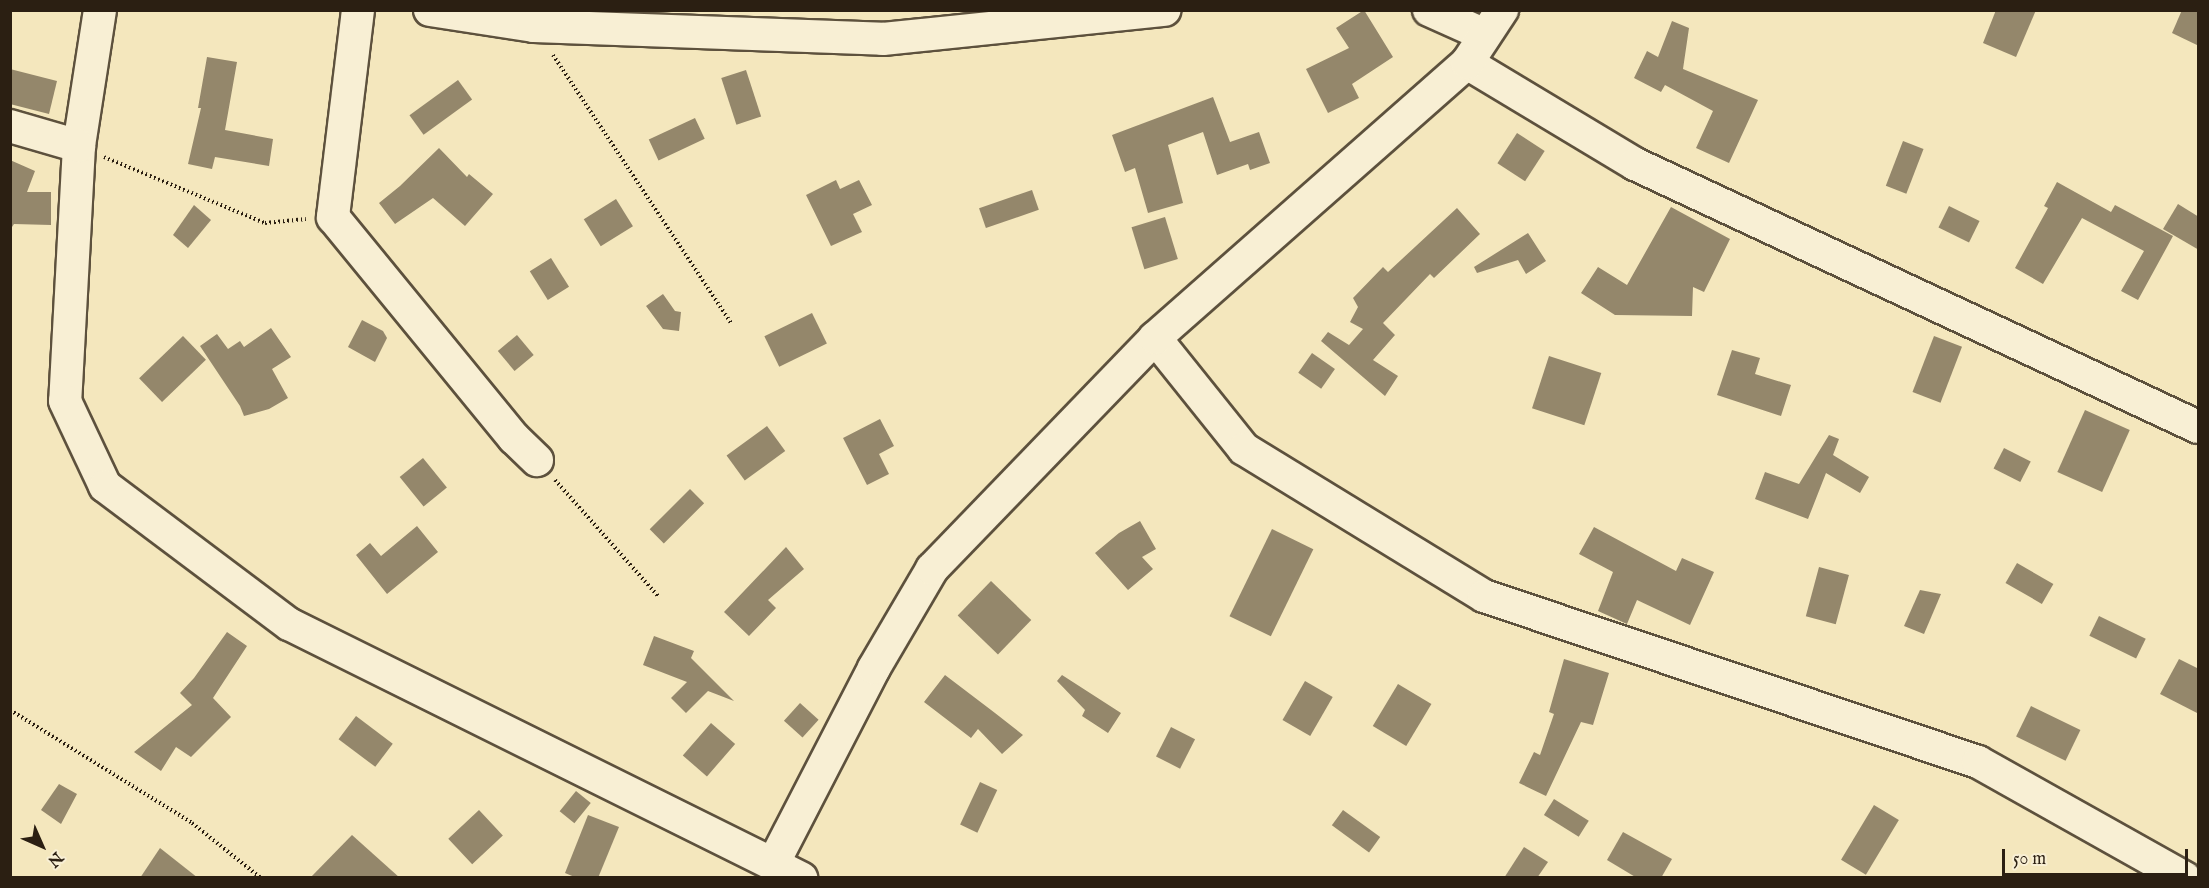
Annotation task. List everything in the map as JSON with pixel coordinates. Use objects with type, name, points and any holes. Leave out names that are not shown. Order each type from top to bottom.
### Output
[{"type":"street","points":[[100,10],[79,146],[65,400],[105,486],[289,624],[774,862],[801,878]]},
{"type":"street","points":[[358,10],[333,217],[514,438],[537,460]]},
{"type":"street","points":[[430,10],[534,26],[883,39],[1165,10]]},
{"type":"street","points":[[774,862],[874,668],[932,569],[1155,338],[1467,63],[1494,23],[1429,10]]},
{"type":"street","points":[[1467,63],[1635,164],[2199,427]]},
{"type":"street","points":[[10,126],[79,146]]},
{"type":"street","points":[[1155,338],[1245,449],[1484,597],[1978,762],[2185,878]]},
{"type":"path","points":[[534,26],[732,324]]},
{"type":"path","points":[[79,146],[265,223],[333,217]]},
{"type":"path","points":[[537,460],[658,596]]},
{"type":"path","points":[[10,710],[192,823],[261,878]]},
{"type":"building","points":[[1364,10],[1393,57],[1352,84],[1359,98],[1328,113],[1306,69],[1349,48],[1336,28]]},
{"type":"building","points":[[1996,10],[2036,10],[2016,57],[1983,43]]},
{"type":"building","points":[[2182,10],[2199,10],[2199,46],[2172,33]]},
{"type":"building","points":[[1672,21],[1689,28],[1683,69],[1758,100],[1729,163],[1696,148],[1713,111],[1665,85],[1661,92],[1634,78],[1647,51],[1658,57]]},
{"type":"building","points":[[207,57],[237,62],[225,130],[273,139],[269,166],[215,157],[212,169],[188,164],[201,108],[198,108]]},
{"type":"building","points":[[10,69],[57,81],[49,114],[10,104]]},
{"type":"building","points":[[746,70],[761,117],[736,125],[721,78]]},
{"type":"building","points":[[458,80],[472,99],[424,135],[409,115]]},
{"type":"building","points":[[1213,97],[1230,142],[1259,132],[1270,163],[1250,170],[1248,164],[1217,175],[1203,132],[1168,145],[1183,203],[1148,213],[1135,168],[1125,172],[1112,135]]},
{"type":"building","points":[[695,118],[705,139],[658,160],[649,140]]},
{"type":"building","points":[[1517,133],[1545,151],[1525,181],[1497,163]]},
{"type":"building","points":[[1903,141],[1924,149],[1906,194],[1886,186]]},
{"type":"building","points":[[439,148],[467,177],[469,174],[493,194],[465,226],[433,198],[395,224],[379,203]]},
{"type":"building","points":[[10,160],[35,171],[27,192],[51,192],[51,225],[14,224],[10,230]]},
{"type":"building","points":[[836,180],[840,189],[859,180],[872,205],[853,214],[862,232],[831,246],[806,195]]},
{"type":"building","points":[[2057,182],[2111,212],[2115,205],[2173,236],[2138,300],[2121,291],[2144,251],[2082,218],[2043,284],[2015,268],[2048,208],[2044,206]]},
{"type":"building","points":[[1032,190],[1039,210],[986,228],[979,208]]},
{"type":"building","points":[[616,199],[633,226],[601,246],[584,219]]},
{"type":"building","points":[[2178,204],[2199,217],[2199,250],[2163,229]]},
{"type":"building","points":[[194,205],[211,220],[188,248],[173,235]]},
{"type":"building","points":[[1949,206],[1980,221],[1969,242],[1938,228]]},
{"type":"building","points":[[1671,207],[1730,239],[1704,292],[1693,287],[1692,316],[1615,315],[1581,293],[1598,267],[1627,285]]},
{"type":"building","points":[[1457,208],[1480,234],[1434,278],[1430,274],[1383,323],[1395,335],[1373,360],[1398,376],[1385,396],[1321,341],[1328,332],[1349,345],[1363,329],[1350,322],[1358,307],[1353,298],[1383,267],[1388,272]]},
{"type":"building","points":[[1165,217],[1178,259],[1144,269],[1132,227]]},
{"type":"building","points":[[1528,233],[1546,261],[1526,274],[1518,260],[1477,273],[1474,267]]},
{"type":"building","points":[[551,258],[569,287],[548,300],[530,271]]},
{"type":"building","points":[[663,294],[675,311],[681,312],[679,331],[663,329],[646,306]]},
{"type":"building","points":[[812,313],[827,344],[779,367],[764,336]]},
{"type":"building","points":[[362,320],[383,331],[387,338],[375,362],[348,347]]},
{"type":"building","points":[[271,328],[291,357],[272,369],[288,398],[269,409],[244,416],[240,406],[200,346],[217,334],[228,349],[240,341],[244,347]]},
{"type":"building","points":[[517,335],[534,355],[515,371],[498,351]]},
{"type":"building","points":[[183,336],[206,360],[162,402],[139,378]]},
{"type":"building","points":[[1934,336],[1962,347],[1941,403],[1912,392]]},
{"type":"building","points":[[1732,350],[1760,358],[1755,374],[1791,385],[1781,416],[1717,395]]},
{"type":"building","points":[[1312,353],[1335,369],[1321,389],[1298,373]]},
{"type":"building","points":[[1549,356],[1601,373],[1584,425],[1532,408]]},
{"type":"building","points":[[2085,410],[2130,430],[2102,492],[2057,472]]},
{"type":"building","points":[[880,419],[894,446],[879,454],[889,474],[867,485],[843,438]]},
{"type":"building","points":[[767,426],[785,451],[745,480],[727,455]]},
{"type":"building","points":[[1829,435],[1839,439],[1833,455],[1869,477],[1860,493],[1826,473],[1808,519],[1755,499],[1765,472],[1799,484]]},
{"type":"building","points":[[2004,448],[2031,462],[2020,482],[1994,468]]},
{"type":"building","points":[[423,458],[447,488],[424,506],[400,477]]},
{"type":"building","points":[[690,489],[704,503],[664,543],[650,529]]},
{"type":"building","points":[[1140,521],[1156,549],[1142,557],[1153,569],[1128,590],[1095,553],[1119,533]]},
{"type":"building","points":[[417,526],[438,552],[387,594],[356,555],[370,543],[381,556]]},
{"type":"building","points":[[1594,527],[1676,571],[1682,558],[1714,572],[1690,625],[1637,600],[1627,624],[1598,611],[1613,572],[1579,554]]},
{"type":"building","points":[[1272,529],[1313,549],[1271,636],[1229,616]]},
{"type":"building","points":[[786,547],[804,569],[768,600],[776,608],[749,636],[724,612]]},
{"type":"building","points":[[2017,563],[2053,584],[2042,604],[2006,583]]},
{"type":"building","points":[[1819,567],[1849,575],[1836,624],[1806,616]]},
{"type":"building","points":[[991,581],[1031,620],[998,654],[958,616]]},
{"type":"building","points":[[1920,590],[1941,594],[1924,634],[1904,626]]},
{"type":"building","points":[[2099,616],[2146,639],[2136,659],[2089,636]]},
{"type":"building","points":[[227,632],[247,646],[213,698],[231,717],[191,757],[176,747],[161,771],[134,752],[192,705],[180,693],[194,678]]},
{"type":"building","points":[[654,636],[694,651],[691,658],[734,701],[708,691],[686,713],[671,698],[687,682],[643,665]]},
{"type":"building","points":[[1564,659],[1609,673],[1593,725],[1581,722],[1546,796],[1519,783],[1534,752],[1540,755],[1554,714],[1549,712]]},
{"type":"building","points":[[2179,659],[2199,669],[2199,714],[2160,694]]},
{"type":"building","points":[[945,675],[1023,735],[1002,754],[978,729],[971,738],[924,702]]},
{"type":"building","points":[[1062,675],[1121,713],[1108,733],[1082,716],[1085,710],[1057,681]]},
{"type":"building","points":[[1305,681],[1333,697],[1310,736],[1282,720]]},
{"type":"building","points":[[1398,684],[1431,704],[1406,746],[1373,726]]},
{"type":"building","points":[[800,703],[819,720],[803,738],[784,721]]},
{"type":"building","points":[[2031,706],[2080,730],[2066,761],[2016,737]]},
{"type":"building","points":[[356,716],[393,744],[375,767],[339,739]]},
{"type":"building","points":[[711,723],[735,744],[707,776],[683,755]]},
{"type":"building","points":[[1171,727],[1195,739],[1180,769],[1156,756]]},
{"type":"building","points":[[980,782],[997,790],[977,833],[960,825]]},
{"type":"building","points":[[59,784],[77,794],[61,824],[41,810]]},
{"type":"building","points":[[576,791],[591,803],[574,823],[560,811]]},
{"type":"building","points":[[1554,799],[1589,821],[1579,837],[1544,815]]},
{"type":"building","points":[[1874,805],[1899,820],[1866,875],[1841,860]]},
{"type":"building","points":[[479,810],[503,836],[472,864],[448,839]]},
{"type":"building","points":[[1343,810],[1380,837],[1369,852],[1332,825]]},
{"type":"building","points":[[588,815],[619,827],[598,878],[577,878],[565,873]]},
{"type":"building","points":[[1623,832],[1672,859],[1661,878],[1637,878],[1607,860]]},
{"type":"building","points":[[352,835],[400,878],[310,878]]},
{"type":"building","points":[[1524,847],[1548,862],[1537,878],[1504,878]]},
{"type":"building","points":[[160,848],[198,878],[140,878]]}]
